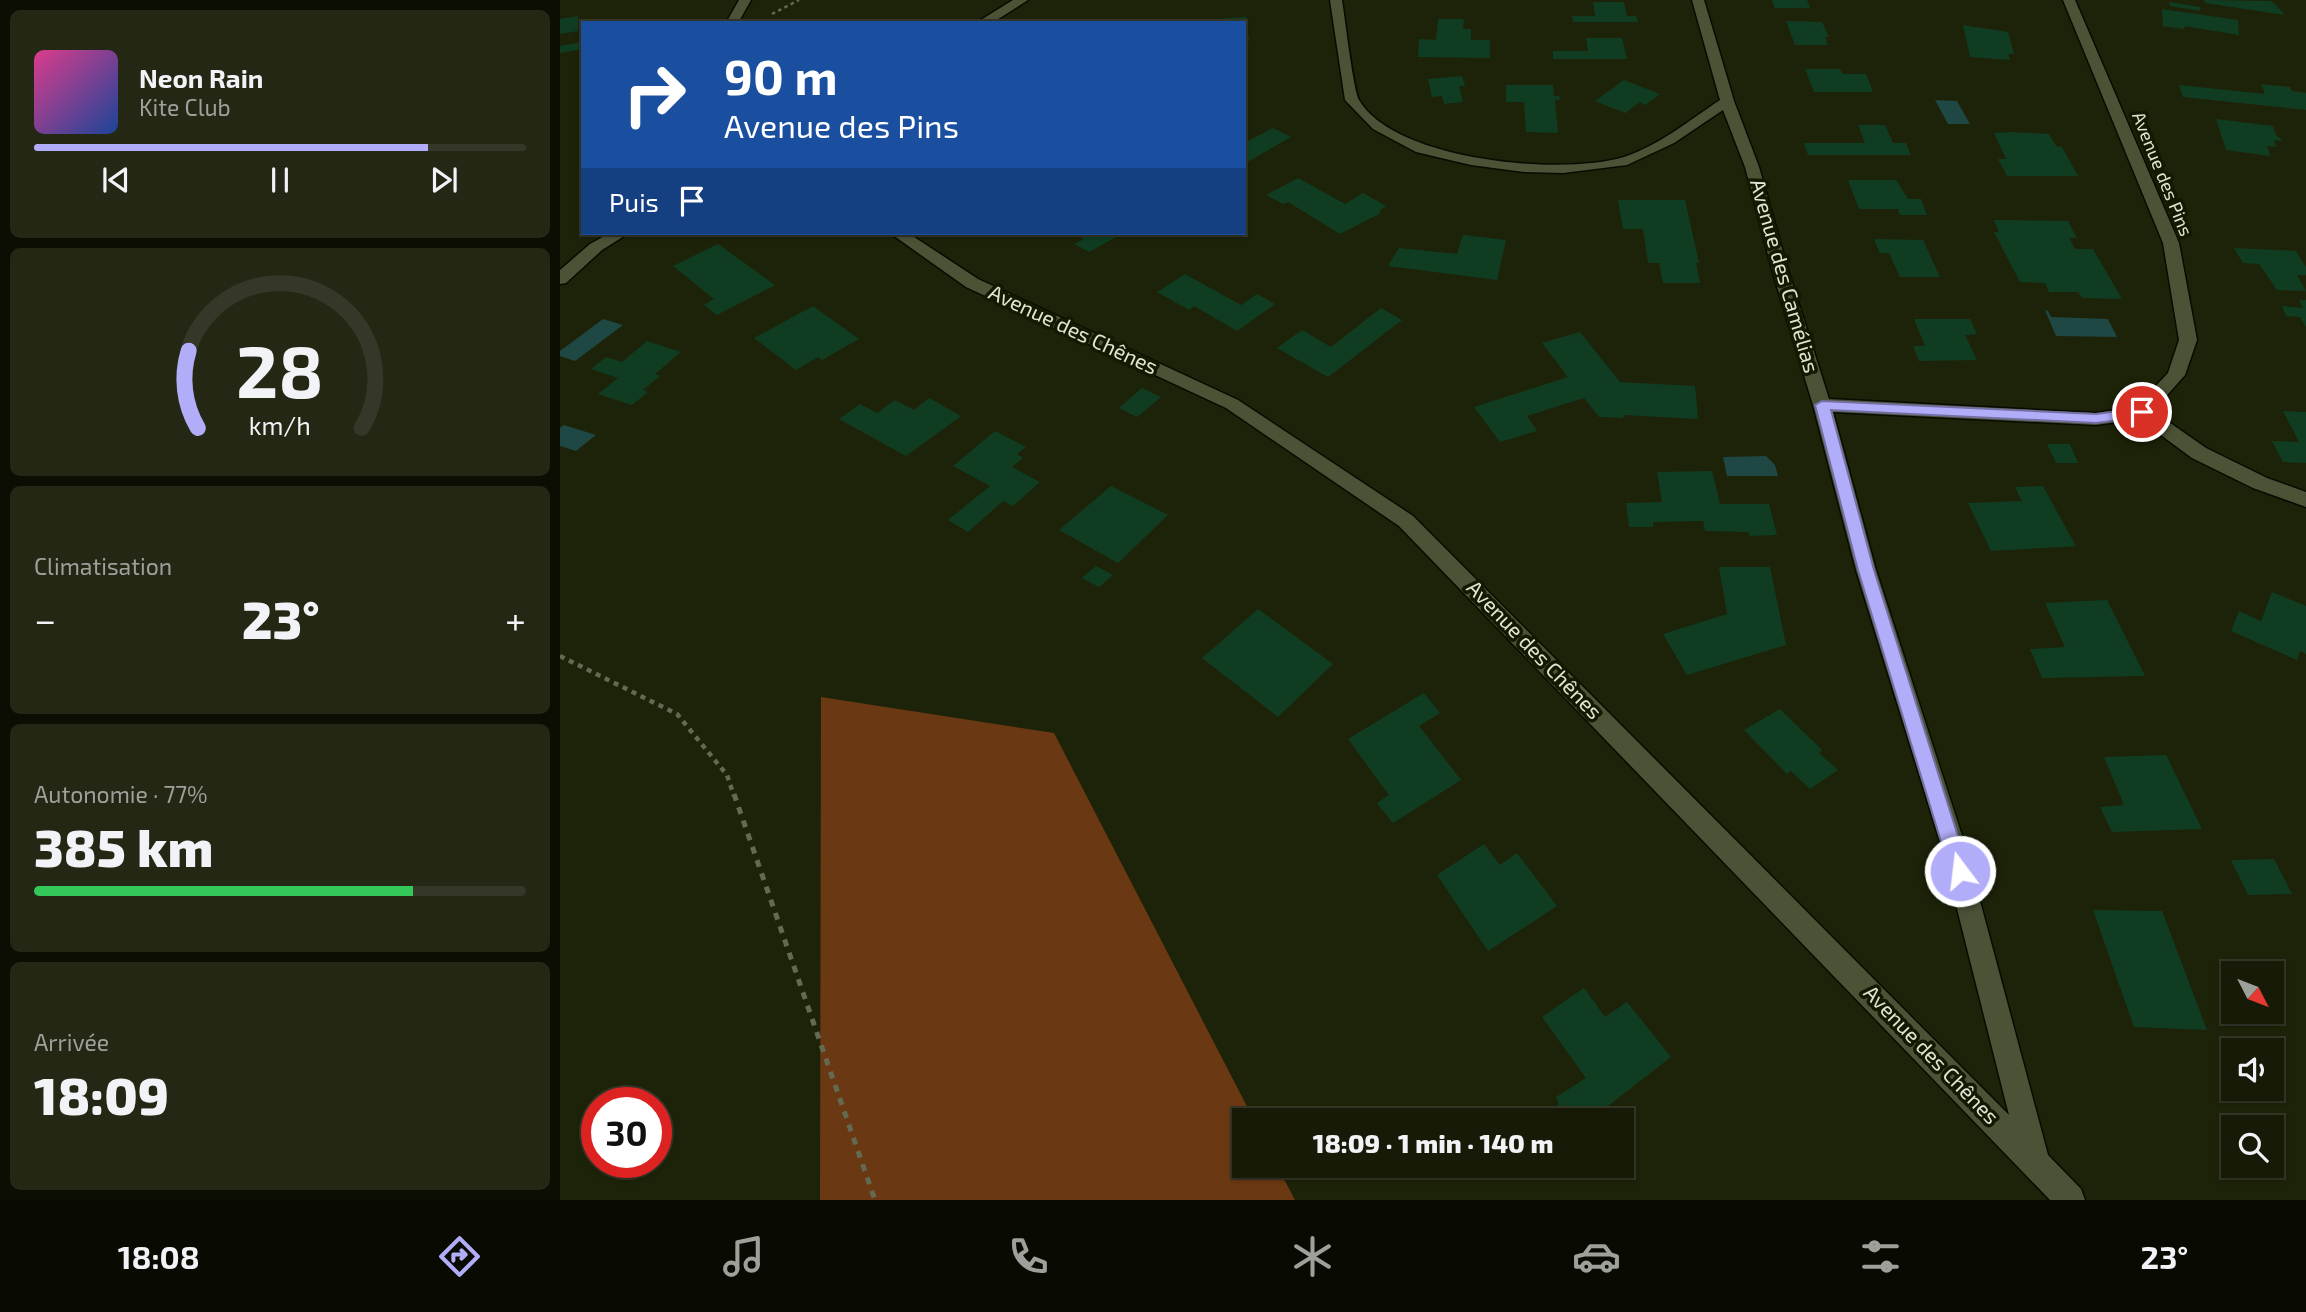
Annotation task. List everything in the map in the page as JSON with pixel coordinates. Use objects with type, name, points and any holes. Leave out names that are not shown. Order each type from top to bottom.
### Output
[{"type":"street","points":[[733,21],[745,0]]},
{"type":"street","points":[[985,21],[1022,0]]},
{"type":"street","points":[[1336,0],[1352,100],[1378,126],[1421,149],[1471,162],[1563,169],[1627,161],[1669,139],[1727,101]]},
{"type":"street","name":"Avenue des Camélias","points":[[1698,0],[1727,101],[1752,167],[1780,270],[1822,405],[1866,570],[1953,845],[2034,1161]]},
{"type":"street","name":"Avenue des Pins","points":[[2069,0],[2171,243],[2184,316],[2188,340],[2176,376],[2142,412]]},
{"type":"street","points":[[560,279],[596,247],[617,235]]},
{"type":"street","name":"Avenue des Chênes","points":[[901,235],[972,283],[1232,404],[1406,521],[2070,1200]]},
{"type":"street","points":[[1822,405],[2096,419],[2142,412],[2199,453],[2260,483],[2306,500]]},
{"type":"path","points":[[765,17],[799,0]]},
{"type":"path","points":[[560,656],[677,714],[727,775],[875,1200]]},
{"type":"shaded area","points":[[821,697],[1054,733],[1248,1108],[1232,1108],[1232,1178],[1283,1178],[1295,1200],[820,1200]]},
{"type":"water","points":[[1935,100],[1957,101],[1970,124],[1948,124]]},
{"type":"water","points":[[2045,310],[2051,317],[2108,319],[2117,337],[2056,336]]},
{"type":"water","points":[[603,319],[623,325],[575,361],[560,356],[560,351]]},
{"type":"water","points":[[564,425],[596,435],[576,451],[560,446],[560,428]]},
{"type":"water","points":[[1766,456],[1775,465],[1778,476],[1727,476],[1723,457]]},
{"type":"building","points":[[1772,0],[1807,0],[1810,8],[1775,8]]},
{"type":"building","points":[[2204,0],[2272,1],[2285,15],[2205,3]]},
{"type":"building","points":[[1593,2],[1624,2],[1627,16],[1636,16],[1638,22],[1573,22],[1572,16],[1595,16]]},
{"type":"building","points":[[2169,2],[2200,7],[2200,11],[2170,6]]},
{"type":"building","points":[[2162,9],[2238,20],[2239,35],[2185,26],[2184,29],[2163,26]]},
{"type":"building","points":[[578,16],[578,31],[560,34],[560,19]]},
{"type":"building","points":[[1246,17],[1249,41],[1246,41],[1246,21],[1200,20]]},
{"type":"building","points":[[1438,19],[1464,19],[1463,29],[1471,29],[1471,40],[1490,40],[1490,58],[1418,57],[1419,39],[1436,40]]},
{"type":"building","points":[[1786,21],[1822,22],[1829,37],[1825,37],[1828,45],[1795,45]]},
{"type":"building","points":[[1963,25],[2008,32],[2014,54],[2008,54],[2010,60],[1970,57]]},
{"type":"building","points":[[1586,38],[1622,38],[1627,59],[1553,59],[1553,51],[1588,51]]},
{"type":"building","points":[[581,42],[581,49],[560,53],[560,46]]},
{"type":"building","points":[[1805,69],[1840,69],[1843,74],[1866,74],[1873,92],[1814,92]]},
{"type":"building","points":[[1462,76],[1465,86],[1459,86],[1463,102],[1444,104],[1442,96],[1432,97],[1428,79]]},
{"type":"building","points":[[1624,80],[1660,94],[1645,105],[1640,102],[1625,113],[1595,101]]},
{"type":"building","points":[[2261,84],[2290,87],[2292,91],[2306,93],[2306,110],[2183,97],[2179,85],[2265,94]]},
{"type":"building","points":[[1506,85],[1553,85],[1554,96],[1559,96],[1560,100],[1555,100],[1558,133],[1526,132],[1524,102],[1506,102]]},
{"type":"building","points":[[2216,119],[2273,126],[2276,135],[2283,141],[2274,140],[2276,147],[2267,146],[2270,156],[2226,150]]},
{"type":"building","points":[[1858,125],[1885,125],[1893,143],[1906,143],[1911,155],[1808,155],[1804,143],[1865,143]]},
{"type":"building","points":[[1273,128],[1291,137],[1246,163],[1246,142]]},
{"type":"building","points":[[1994,133],[2049,134],[2056,146],[2062,147],[2078,176],[2007,176],[1998,159],[2006,159]]},
{"type":"building","points":[[1298,178],[1345,204],[1363,193],[1386,206],[1379,211],[1381,213],[1340,234],[1288,202],[1283,204],[1266,195]]},
{"type":"building","points":[[1848,180],[1896,180],[1908,199],[1921,199],[1927,215],[1900,215],[1898,209],[1859,209]]},
{"type":"building","points":[[1618,200],[1685,200],[1699,263],[1696,263],[1700,283],[1663,283],[1659,263],[1648,263],[1643,229],[1623,229]]},
{"type":"building","points":[[1994,220],[2068,221],[2077,238],[2069,238],[2075,249],[2093,249],[2122,299],[2082,298],[2078,292],[2049,292],[2045,283],[2020,282],[1994,232],[1999,232]]},
{"type":"building","points":[[1077,235],[1119,235],[1089,252],[1074,244],[1084,239]]},
{"type":"building","points":[[1463,235],[1506,240],[1497,280],[1388,266],[1399,248],[1457,254]]},
{"type":"building","points":[[1874,239],[1923,240],[1940,277],[1900,277],[1889,253],[1880,253]]},
{"type":"building","points":[[718,244],[775,285],[717,315],[704,305],[714,299],[673,266]]},
{"type":"building","points":[[2234,248],[2296,251],[2306,267],[2306,275],[2297,275],[2306,291],[2277,290],[2259,264],[2243,263]]},
{"type":"building","points":[[1185,274],[1241,305],[1257,294],[1275,304],[1237,331],[1194,306],[1189,310],[1157,292]]},
{"type":"building","points":[[2299,300],[2306,300],[2306,327],[2300,317],[2286,316],[2282,306],[2303,308]]},
{"type":"building","points":[[813,306],[859,339],[822,360],[818,357],[796,370],[754,338]]},
{"type":"building","points":[[1381,308],[1402,320],[1328,377],[1277,348],[1302,330],[1331,347]]},
{"type":"building","points":[[1914,319],[1970,319],[1977,334],[1965,335],[1977,360],[1919,361],[1913,346],[1925,346]]},
{"type":"building","points":[[1580,332],[1620,382],[1695,386],[1698,419],[1624,415],[1623,418],[1599,417],[1584,398],[1527,416],[1537,431],[1500,442],[1474,407],[1568,377],[1542,343]]},
{"type":"building","points":[[647,341],[681,352],[655,374],[660,376],[643,390],[648,392],[632,405],[598,394],[618,378],[591,369],[606,357],[622,362]]},
{"type":"building","points":[[1142,388],[1161,397],[1137,417],[1119,408]]},
{"type":"building","points":[[929,398],[961,416],[906,456],[839,419],[860,404],[877,413],[895,400],[914,410]]},
{"type":"building","points":[[2283,411],[2306,412],[2306,463],[2283,462],[2272,441],[2299,442]]},
{"type":"building","points":[[995,431],[1026,447],[1017,454],[1023,458],[1012,467],[1040,482],[1013,506],[1003,501],[968,532],[948,520],[990,486],[953,466]]},
{"type":"building","points":[[2047,444],[2070,444],[2078,463],[2056,463]]},
{"type":"building","points":[[1712,471],[1720,504],[1769,504],[1777,535],[1749,536],[1749,532],[1705,531],[1703,521],[1653,522],[1653,527],[1629,527],[1626,503],[1662,502],[1657,472]]},
{"type":"building","points":[[1111,486],[1168,515],[1118,563],[1059,530]]},
{"type":"building","points":[[2043,486],[2076,546],[1991,551],[1968,503],[2022,501],[2015,487]]},
{"type":"building","points":[[1096,566],[1113,575],[1099,587],[1082,578]]},
{"type":"building","points":[[1719,567],[1770,567],[1786,645],[1687,675],[1663,634],[1727,614]]},
{"type":"building","points":[[2272,592],[2306,606],[2306,654],[2300,651],[2297,660],[2231,631],[2239,611],[2261,621]]},
{"type":"building","points":[[2107,600],[2145,676],[2042,678],[2030,649],[2065,647],[2045,603]]},
{"type":"building","points":[[1258,609],[1333,664],[1278,717],[1202,658]]},
{"type":"building","points":[[1424,693],[1440,713],[1419,726],[1461,780],[1393,823],[1377,803],[1389,795],[1348,739]]},
{"type":"building","points":[[1780,709],[1822,750],[1819,753],[1838,770],[1810,789],[1791,771],[1787,774],[1744,730]]},
{"type":"building","points":[[2166,755],[2202,829],[2112,832],[2100,807],[2124,805],[2104,757]]},
{"type":"building","points":[[1484,844],[1500,865],[1517,853],[1557,906],[1488,951],[1437,875]]},
{"type":"building","points":[[2274,859],[2292,894],[2248,895],[2231,860]]},
{"type":"building","points":[[2093,910],[2162,911],[2207,1030],[2134,1027]]},
{"type":"building","points":[[1584,988],[1605,1017],[1627,1002],[1671,1057],[1605,1108],[1553,1108],[1559,1104],[1556,1097],[1586,1078],[1542,1017]]},
{"type":"route","points":[[1960,871],[1866,570],[1822,405],[2096,419],[2142,412]]}]
